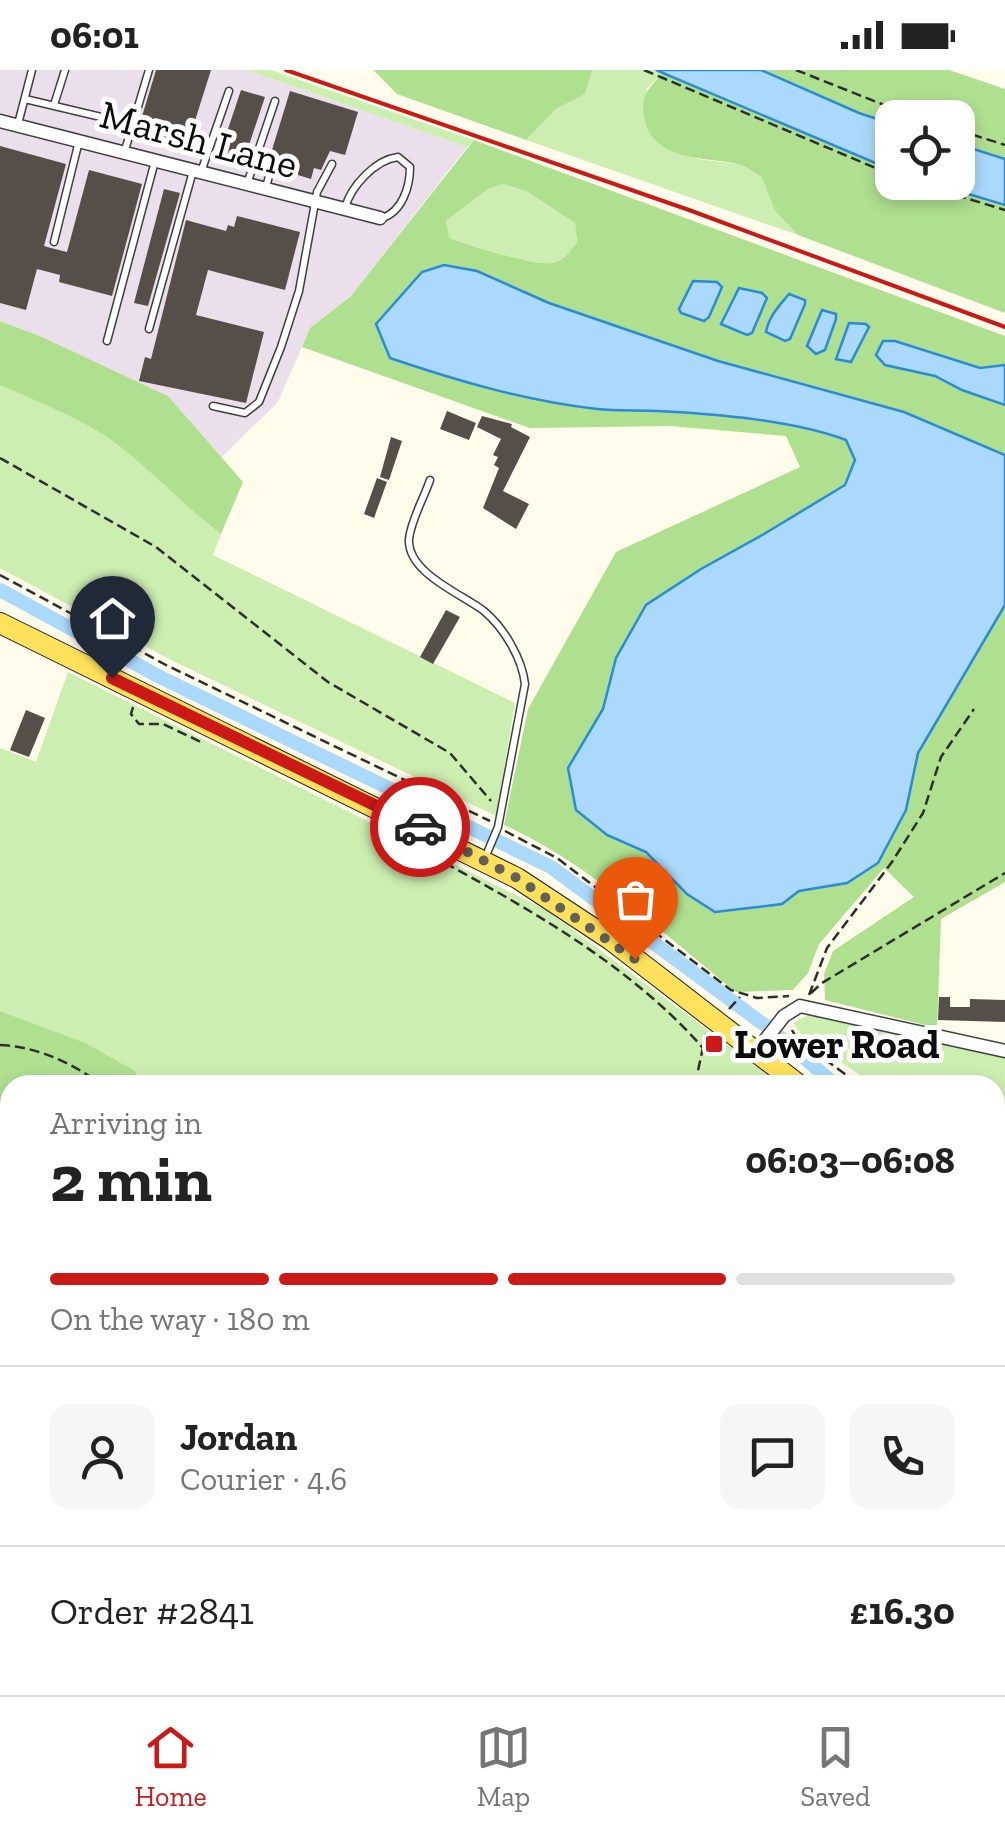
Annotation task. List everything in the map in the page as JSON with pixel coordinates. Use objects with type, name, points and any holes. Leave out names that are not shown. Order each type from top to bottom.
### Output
[{"type":"main road","points":[[0,623],[140,692],[488,851],[723,1016],[761,1045],[790,1075]]},
{"type":"street","name":"Marsh Lane","points":[[0,121],[380,218]]},
{"type":"street","points":[[761,1045],[791,1010],[805,1006],[1005,1051]]},
{"type":"lane","points":[[17,126],[32,70]]},
{"type":"lane","points":[[54,106],[65,70]]},
{"type":"lane","points":[[124,152],[148,70]]},
{"type":"lane","points":[[149,329],[197,172],[229,92]]},
{"type":"lane","points":[[26,98],[118,121]]},
{"type":"lane","points":[[247,186],[275,101]]},
{"type":"lane","points":[[54,242],[79,140]]},
{"type":"lane","points":[[344,210],[353,190],[371,171],[382,161],[398,157],[410,168],[410,181],[395,212],[380,218]]},
{"type":"lane","points":[[107,341],[155,161]]},
{"type":"lane","points":[[213,406],[245,413],[258,402],[299,291],[320,182],[332,164]]},
{"type":"lane","points":[[266,190],[271,169]]},
{"type":"lane","points":[[430,480],[409,538],[412,554],[429,574],[484,612],[507,640],[524,670],[488,851]]},
{"type":"path","points":[[644,70],[875,168]]},
{"type":"path","points":[[796,70],[875,102]]},
{"type":"path","points":[[975,135],[1005,145]]},
{"type":"path","points":[[972,200],[1005,210]]},
{"type":"path","points":[[0,458],[156,546],[328,682],[450,754],[493,807]]},
{"type":"path","points":[[0,574],[166,664],[557,858],[741,996],[783,996]]},
{"type":"path","points":[[140,692],[130,714],[140,724],[163,724],[198,741]]},
{"type":"path","points":[[974,708],[941,757],[923,812],[892,862],[827,948],[808,996],[822,983],[1005,873]]},
{"type":"path","points":[[493,814],[495,827]]},
{"type":"path","points":[[430,855],[551,925],[608,965],[660,1004],[702,1048]]},
{"type":"path","points":[[697,1075],[706,1033],[741,996]]},
{"type":"path","points":[[783,1023],[847,1075]]},
{"type":"path","points":[[0,1045],[40,1052],[88,1075]]},
{"type":"shaded area","points":[[0,70],[246,70],[467,147],[350,297],[310,328],[278,402],[221,458],[168,396],[0,321]]},
{"type":"green space","points":[[246,70],[271,70],[474,140],[467,147]]},
{"type":"green space","points":[[373,70],[592,71],[585,94],[556,109],[526,140],[397,94]]},
{"type":"green space","points":[[592,70],[663,73],[646,89],[697,159],[738,164],[763,177],[775,211],[798,235],[526,140],[556,109],[585,94]]},
{"type":"green space","points":[[761,70],[949,70],[1005,89],[1005,159],[975,149],[975,100],[875,100],[875,118]]},
{"type":"green space","points":[[663,73],[875,163],[875,200],[975,200],[975,196],[1005,205],[1005,313],[798,235],[775,211],[762,177],[737,164],[681,154],[658,143],[645,121],[643,106],[649,89]]},
{"type":"green space","points":[[474,140],[1005,336],[1005,365],[980,368],[895,341],[918,370],[1005,405],[1005,455],[904,412],[718,361],[549,303],[477,271],[390,358],[544,401],[597,409],[754,419],[846,440],[855,460],[845,484],[646,605],[616,658],[603,709],[568,768],[607,835],[646,852],[687,894],[715,912],[782,904],[906,810],[918,753],[1005,605],[1005,882],[941,919],[937,1028],[825,1000],[824,974],[833,951],[914,897],[884,868],[819,944],[808,973],[793,990],[736,992],[596,879],[504,825],[528,709],[616,552],[800,467],[786,436],[670,426],[530,428],[302,347],[310,328],[350,297]],"holes":[[[503,184],[526,191],[575,223],[577,242],[564,258],[552,263],[531,261],[449,238],[446,221],[488,189]],[[822,310],[836,314],[825,350],[807,347]]]},
{"type":"green space","points":[[503,184],[526,191],[575,223],[577,242],[564,258],[552,263],[531,261],[448,238],[446,221],[488,189]]},
{"type":"green space","points":[[0,321],[168,396],[243,482],[221,534],[107,437],[0,385]]},
{"type":"green space","points":[[0,385],[82,422],[122,448],[221,534],[213,555],[515,703],[496,816],[169,659],[0,568]]},
{"type":"green space","points":[[68,672],[546,910],[769,1075],[137,1075],[86,1043],[0,1011],[0,748],[36,762]]},
{"type":"green space","points":[[0,1011],[86,1043],[137,1075],[0,1075]]},
{"type":"green space","points":[[808,1015],[1005,1058],[1005,1075],[860,1075],[802,1035],[793,1023]]},
{"type":"water","points":[[656,70],[761,70],[875,118],[875,163]]},
{"type":"water","points":[[975,149],[1005,159],[1005,205],[975,196]]},
{"type":"water","points":[[444,265],[477,271],[549,303],[718,361],[904,412],[1005,455],[1005,605],[918,753],[906,810],[878,863],[847,883],[799,891],[782,904],[715,912],[687,894],[646,852],[607,835],[576,810],[568,768],[603,709],[616,658],[646,605],[845,485],[855,460],[846,440],[754,419],[597,409],[544,401],[390,358],[376,324],[422,272]]},
{"type":"water","points":[[693,281],[717,282],[722,287],[704,321],[679,309]]},
{"type":"water","points":[[739,288],[762,293],[767,298],[752,333],[747,335],[721,324]]},
{"type":"water","points":[[789,294],[805,300],[805,304],[790,339],[785,341],[766,332],[772,316]]},
{"type":"water","points":[[822,310],[836,314],[836,319],[825,350],[816,354],[807,346]]},
{"type":"water","points":[[849,323],[869,327],[851,362],[836,359]]},
{"type":"water","points":[[883,341],[895,341],[980,368],[1005,365],[1005,405],[935,376],[885,365],[876,355]]},
{"type":"building","points":[[156,70],[211,70],[187,146],[137,133]]},
{"type":"building","points":[[241,90],[265,97],[243,163],[219,156]]},
{"type":"building","points":[[290,91],[358,112],[345,155],[330,151],[321,170],[314,168],[311,179],[268,163]]},
{"type":"building","points":[[0,146],[66,164],[44,246],[51,248],[67,252],[89,170],[142,184],[112,296],[59,282],[60,275],[37,269],[26,310],[0,303]]},
{"type":"building","points":[[164,189],[180,193],[148,306],[134,303]]},
{"type":"building","points":[[237,216],[300,232],[285,290],[208,270],[196,315],[264,332],[246,403],[139,381],[145,357],[151,359],[186,220],[226,231],[228,225],[234,227]]},
{"type":"building","points":[[447,411],[476,423],[469,440],[440,429]]},
{"type":"building","points":[[482,416],[512,424],[511,427],[530,437],[503,491],[529,504],[516,529],[483,508],[499,468],[494,465],[498,457],[493,455],[501,439],[477,427]]},
{"type":"building","points":[[391,437],[402,441],[389,480],[380,477]]},
{"type":"building","points":[[377,478],[387,482],[374,518],[364,514]]},
{"type":"building","points":[[446,610],[460,617],[433,664],[420,657]]},
{"type":"building","points":[[26,710],[45,718],[29,757],[10,750]]},
{"type":"building","points":[[939,997],[950,997],[950,1007],[970,1007],[970,999],[1005,1000],[1005,1022],[938,1020]]},
{"type":"waterway","points":[[0,590],[160,677],[551,867],[774,1032],[824,1075]]},
{"type":"railway","points":[[286,70],[689,210],[1005,327]]},
{"type":"way so far","points":[[420,827],[552,899],[635,959]]},
{"type":"place","name":"Lower Road","points":[[714,1044]]},
{"type":"route","points":[[112,678],[420,827]]}]
